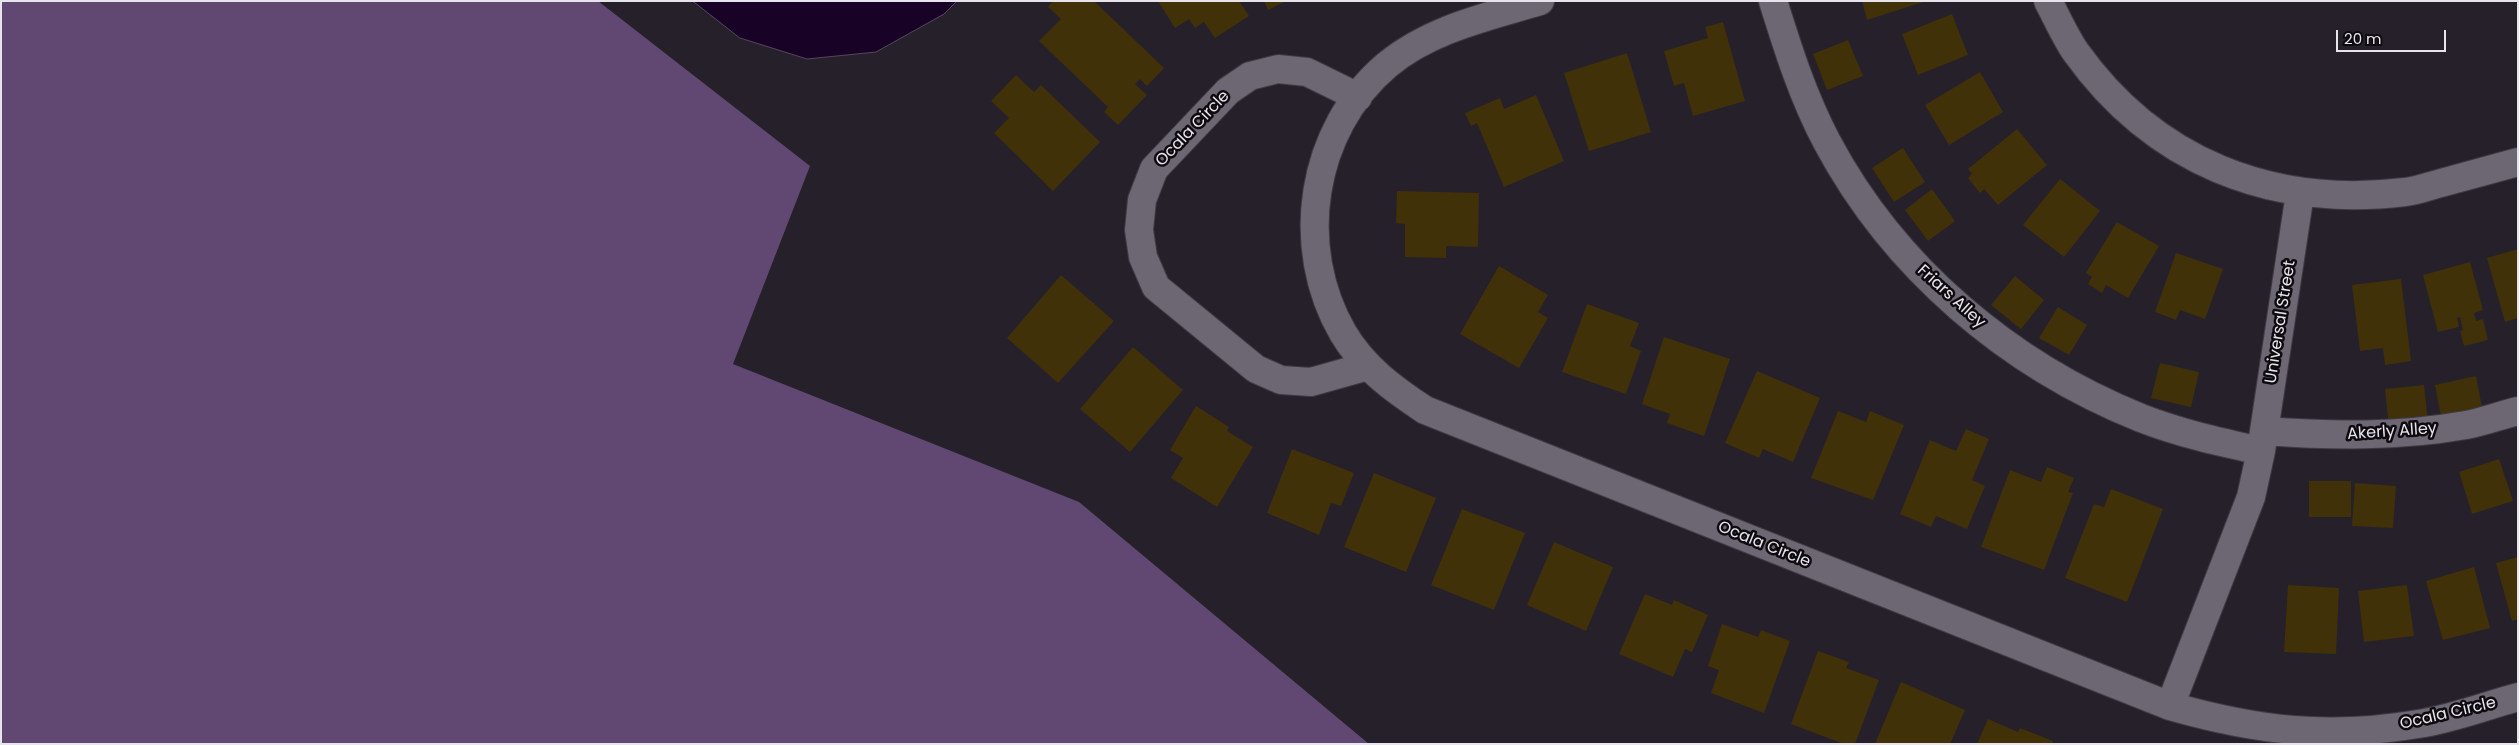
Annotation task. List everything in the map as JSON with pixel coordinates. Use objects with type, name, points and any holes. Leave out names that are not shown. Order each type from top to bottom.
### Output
[{"type":"street","points":[[1358,97],[1387,66],[1423,41],[1460,26],[1540,1]]},
{"type":"street","name":"Friars Alley","points":[[1773,1],[1797,77],[1827,142],[1866,205],[1903,252],[1956,306],[2016,352],[2075,388],[2142,418],[2197,436],[2262,441]]},
{"type":"street","points":[[2048,1],[2074,50],[2111,95],[2150,130],[2199,160],[2247,180],[2300,193],[2355,197],[2407,192],[2518,162]]},
{"type":"street","name":"Ocala Circle","points":[[1368,366],[1311,382],[1281,380],[1256,369],[1156,287],[1143,257],[1139,230],[1142,200],[1154,169],[1228,91],[1250,76],[1278,69],[1307,72],[1358,97],[1343,118],[1323,161],[1314,204],[1314,248],[1324,290],[1344,334],[1368,366],[1389,386],[1425,410],[2170,706],[2219,720],[2283,731],[2357,732],[2420,724],[2518,697]]},
{"type":"street","name":"Universal Street","points":[[2262,441],[2300,193]]},
{"type":"street","name":"Akerly Alley","points":[[2262,441],[2325,436],[2395,434],[2467,425],[2518,411]]},
{"type":"street","points":[[2170,706],[2251,497],[2262,441]]},
{"type":"shaded area","points":[[1,1],[598,1],[810,166],[733,364],[1079,502],[1369,744],[1,744]]},
{"type":"shaded area","points":[[693,1],[957,1],[944,14],[876,52],[807,59],[740,38]]},
{"type":"building","points":[[1053,1],[1094,1],[1164,68],[1147,86],[1140,79],[1135,84],[1147,95],[1118,125],[1104,112],[1108,107],[1039,41],[1061,19],[1048,7]]},
{"type":"building","points":[[1158,1],[1239,1],[1249,16],[1215,38],[1204,22],[1195,28],[1189,19],[1175,28]]},
{"type":"building","points":[[1264,1],[1286,1],[1268,10]]},
{"type":"building","points":[[1862,1],[1923,1],[1923,2],[1867,20]]},
{"type":"building","points":[[1952,14],[1968,55],[1918,75],[1902,34]]},
{"type":"building","points":[[1723,22],[1745,101],[1693,116],[1684,83],[1674,86],[1664,51],[1708,38],[1705,27]]},
{"type":"building","points":[[1848,40],[1863,76],[1827,90],[1813,54]]},
{"type":"building","points":[[1627,53],[1651,132],[1589,151],[1564,73]]},
{"type":"building","points":[[1980,72],[2003,112],[1949,145],[1925,105]]},
{"type":"building","points":[[1016,75],[1034,92],[1041,85],[1100,142],[1053,191],[994,133],[1009,118],[991,101]]},
{"type":"building","points":[[1536,95],[1564,161],[1504,187],[1477,123],[1471,126],[1465,113],[1500,98],[1504,109]]},
{"type":"building","points":[[2017,129],[2047,165],[1998,205],[1984,189],[1980,193],[1968,178],[1972,174],[1968,169]]},
{"type":"building","points":[[1903,148],[1925,182],[1894,202],[1872,168]]},
{"type":"building","points":[[2060,179],[2100,211],[2064,257],[2023,225]]},
{"type":"building","points":[[1932,189],[1955,221],[1928,241],[1905,210]]},
{"type":"building","points":[[1397,191],[1479,193],[1478,247],[1446,246],[1446,258],[1405,257],[1405,224],[1396,223]]},
{"type":"building","points":[[2117,222],[2159,246],[2128,298],[2106,285],[2102,293],[2088,284],[2092,277],[2086,273]]},
{"type":"building","points":[[2518,249],[2518,318],[2505,322],[2487,258]]},
{"type":"building","points":[[2176,253],[2223,269],[2205,319],[2180,310],[2176,320],[2155,312]]},
{"type":"building","points":[[2470,262],[2483,310],[2474,313],[2476,321],[2483,319],[2488,340],[2464,346],[2460,331],[2463,330],[2460,317],[2457,318],[2459,327],[2438,332],[2423,275]]},
{"type":"building","points":[[1499,266],[1548,295],[1538,312],[1548,318],[1519,368],[1460,334]]},
{"type":"building","points":[[1061,275],[1114,321],[1058,383],[1007,338]]},
{"type":"building","points":[[2015,276],[2044,300],[2021,329],[1991,305]]},
{"type":"building","points":[[2401,279],[2411,361],[2385,365],[2383,348],[2360,351],[2352,285]]},
{"type":"building","points":[[1587,304],[1639,323],[1630,346],[1641,351],[1626,394],[1562,372]]},
{"type":"building","points":[[2058,307],[2087,325],[2069,355],[2039,338]]},
{"type":"building","points":[[1664,337],[1730,359],[1704,436],[1667,423],[1670,414],[1642,404]]},
{"type":"building","points":[[1133,347],[1183,390],[1130,452],[1080,409]]},
{"type":"building","points":[[2160,363],[2199,372],[2191,407],[2151,398]]},
{"type":"building","points":[[1757,371],[1820,398],[1793,462],[1763,449],[1759,458],[1725,443]]},
{"type":"building","points":[[2476,376],[2483,413],[2442,421],[2435,385]]},
{"type":"building","points":[[2424,385],[2428,423],[2389,427],[2385,389]]},
{"type":"building","points":[[1196,406],[1229,427],[1227,431],[1253,447],[1217,507],[1171,478],[1183,458],[1170,450]]},
{"type":"building","points":[[1838,411],[1866,422],[1870,411],[1904,425],[1873,500],[1811,478]]},
{"type":"building","points":[[1966,429],[1989,439],[1972,480],[1985,486],[1967,529],[1936,516],[1931,527],[1900,514],[1930,440],[1956,451]]},
{"type":"building","points":[[1292,449],[1354,473],[1341,506],[1331,503],[1319,535],[1267,513]]},
{"type":"building","points":[[2499,459],[2513,501],[2472,514],[2459,472]]},
{"type":"building","points":[[2047,467],[2074,478],[2068,492],[2073,493],[2044,570],[1981,547],[2010,470],[2041,482]]},
{"type":"building","points":[[1374,473],[1436,498],[1406,572],[1344,547]]},
{"type":"building","points":[[2309,481],[2351,481],[2351,517],[2309,517]]},
{"type":"building","points":[[2355,483],[2396,486],[2393,528],[2352,526]]},
{"type":"building","points":[[2111,489],[2163,509],[2127,602],[2065,578],[2094,504],[2104,507]]},
{"type":"building","points":[[1462,509],[1525,533],[1494,610],[1431,585]]},
{"type":"building","points":[[1554,542],[1613,567],[1586,631],[1527,605]]},
{"type":"building","points":[[2518,557],[2518,619],[2512,621],[2496,563]]},
{"type":"building","points":[[2474,567],[2490,628],[2443,640],[2426,581]]},
{"type":"building","points":[[2288,585],[2339,588],[2336,654],[2284,652]]},
{"type":"building","points":[[2407,585],[2414,636],[2364,642],[2358,591]]},
{"type":"building","points":[[1645,594],[1672,605],[1674,600],[1708,615],[1692,652],[1685,649],[1673,677],[1619,654]]},
{"type":"building","points":[[1722,624],[1758,637],[1761,630],[1790,641],[1764,713],[1711,693],[1719,670],[1708,666]]},
{"type":"building","points":[[1818,651],[1849,662],[1846,668],[1879,680],[1855,744],[1844,744],[1791,724]]},
{"type":"building","points":[[1901,682],[1965,710],[1950,744],[1875,744]]},
{"type":"building","points":[[1988,719],[2018,732],[2020,728],[2053,741],[2052,744],[1977,744]]}]
